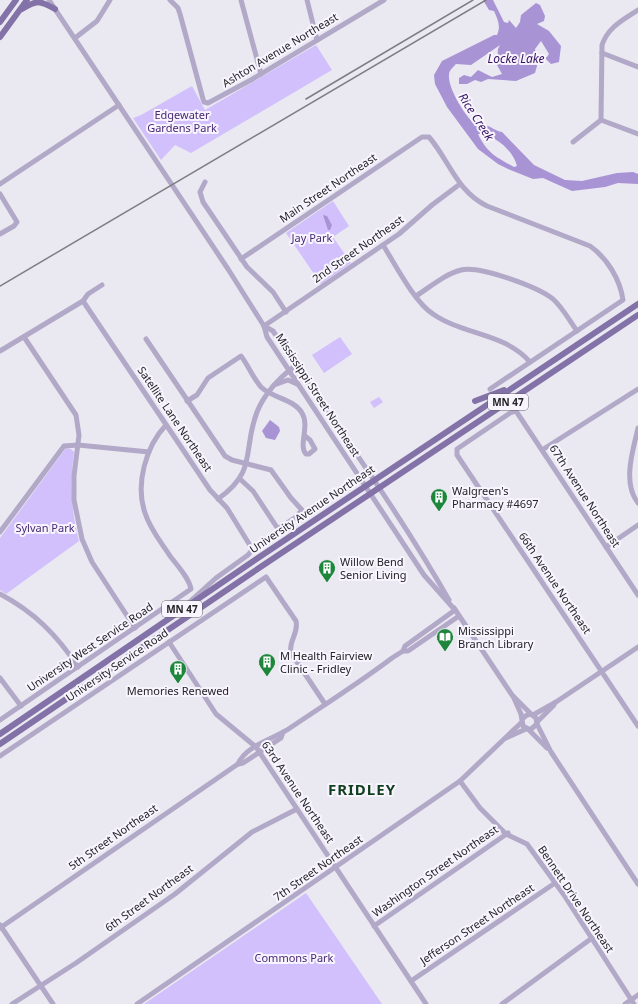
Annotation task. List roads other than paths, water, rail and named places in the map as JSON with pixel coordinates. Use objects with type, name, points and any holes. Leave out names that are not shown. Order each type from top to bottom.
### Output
[{"type":"main road","points":[[0,22],[16,0]]},
{"type":"main road","points":[[0,37],[27,0]]},
{"type":"main road","points":[[18,13],[33,1],[41,1],[55,8]]},
{"type":"main road","name":"University Avenue Northeast","points":[[0,734],[373,480],[638,304]]},
{"type":"main road","name":"University Avenue Northeast","points":[[0,744],[638,315]]},
{"type":"main road","points":[[475,401],[515,386]]},
{"type":"street","name":"Mississippi Street Northeast","points":[[49,0],[264,326],[267,337],[370,494],[424,575],[455,610]]},
{"type":"street","points":[[75,38],[97,21],[110,0]]},
{"type":"street","name":"Ashton Avenue Northeast","points":[[170,0],[178,8],[203,99],[206,103],[212,102],[261,74],[318,40],[374,3],[384,0]]},
{"type":"street","points":[[241,0],[261,74]]},
{"type":"street","points":[[307,0],[318,40]]},
{"type":"street","points":[[601,120],[602,45],[607,32],[638,10]]},
{"type":"street","points":[[602,53],[638,67]]},
{"type":"street","points":[[0,184],[119,105]]},
{"type":"street","points":[[601,120],[638,134]]},
{"type":"street","points":[[573,142],[601,120]]},
{"type":"street","name":"Main Street Northeast","points":[[241,259],[422,137],[426,136],[430,139],[460,184]]},
{"type":"street","points":[[205,182],[200,192],[203,202],[251,273],[273,292],[286,312]]},
{"type":"street","points":[[460,184],[469,195],[480,203],[590,246],[603,257],[608,264],[622,294],[622,300],[490,389]]},
{"type":"street","name":"2nd Street Northeast","points":[[264,326],[383,245],[460,184]]},
{"type":"street","points":[[0,194],[17,222],[14,226],[0,234]]},
{"type":"street","points":[[383,245],[416,296],[434,315],[512,346],[530,362]]},
{"type":"street","points":[[416,296],[455,272],[469,268],[484,270],[547,294],[564,311],[577,331]]},
{"type":"street","points":[[0,351],[83,301],[88,294],[102,285]]},
{"type":"street","name":"Satellite Lane Northeast","points":[[83,301],[210,490],[227,508],[252,550],[248,555],[216,578],[179,612]]},
{"type":"street","name":"Mississippi Street Northeast","points":[[264,326],[273,331],[296,365],[431,568],[455,610],[512,695],[532,715]]},
{"type":"street","points":[[24,337],[76,415],[78,426],[78,445],[74,476],[74,500],[82,539],[95,568],[135,628]]},
{"type":"street","points":[[146,339],[225,456],[232,460],[271,470],[291,498],[302,510],[296,517],[278,529],[252,490],[240,479]]},
{"type":"street","points":[[187,401],[197,395],[208,378],[241,356],[257,381],[268,392],[299,408],[306,420],[304,436]]},
{"type":"street","points":[[218,499],[235,486],[240,479],[246,463],[256,413],[268,392],[273,385],[296,365]]},
{"type":"street","points":[[273,385],[288,380],[298,384]]},
{"type":"street","points":[[542,450],[638,389]]},
{"type":"street","name":"67th Avenue Northeast","points":[[456,451],[459,447],[513,411],[518,413],[638,595]]},
{"type":"street","points":[[0,532],[60,449],[64,446],[78,445],[149,452],[159,432],[166,425]]},
{"type":"street","points":[[638,428],[630,468],[631,482],[635,499],[638,503]]},
{"type":"street","name":"66th Avenue Northeast","points":[[456,451],[638,726]]},
{"type":"street","name":"University West Service Road","points":[[0,720],[191,589],[153,531],[144,512],[142,502],[142,482],[149,452]]},
{"type":"street","points":[[606,547],[638,526]]},
{"type":"street","name":"University Service Road","points":[[0,756],[266,577],[296,621],[297,630],[291,643],[291,653],[325,704]]},
{"type":"street","points":[[0,594],[20,605],[44,623],[62,642],[78,667]]},
{"type":"street","name":"5th Street Northeast","points":[[403,651],[405,646],[455,610]]},
{"type":"street","name":"5th Street Northeast","points":[[238,764],[240,758],[256,747],[277,733],[283,732],[403,651],[408,651],[459,616]]},
{"type":"street","name":"63rd Avenue Northeast","points":[[169,642],[216,714],[256,747],[426,1004]]},
{"type":"street","points":[[551,752],[527,729],[522,721],[525,716],[532,715],[556,702],[638,648]]},
{"type":"street","points":[[0,678],[21,706]]},
{"type":"street","name":"Mississippi Street Northeast","points":[[512,695],[522,721]]},
{"type":"street","points":[[527,729],[534,728],[556,702]]},
{"type":"street","points":[[532,715],[551,752],[638,884]]},
{"type":"street","name":"7th Street Northeast","points":[[137,1004],[460,781],[522,721]]},
{"type":"street","name":"7th Street Northeast","points":[[504,740],[527,729]]},
{"type":"street","name":"5th Street Northeast","points":[[0,926],[238,764],[243,763],[281,738],[283,732]]},
{"type":"street","name":"Bennett Drive Northeast","points":[[460,781],[480,808],[506,834],[508,833],[527,844],[592,938],[632,1002]]},
{"type":"street","name":"6th Street Northeast","points":[[12,1004],[40,984],[76,963],[175,894],[252,832],[297,810]]},
{"type":"street","name":"Washington Street Northeast","points":[[374,926],[508,833]]},
{"type":"street","name":"Jefferson Street Northeast","points":[[411,981],[555,883]]},
{"type":"street","points":[[0,926],[53,1004]]},
{"type":"street","points":[[502,1004],[592,938]]},
{"type":"street","points":[[625,1004],[632,1002],[638,995]]},
{"type":"water","name":"Locke Lake","points":[[483,0],[493,0],[504,22],[508,23],[509,20],[516,28],[520,22],[521,15],[536,3],[540,5],[545,16],[544,21],[537,24],[549,31],[561,46],[559,62],[551,64],[544,57],[547,57],[549,54],[541,41],[535,49],[537,66],[535,73],[516,81],[488,79],[481,82],[475,80],[467,84],[459,84],[459,78],[464,75],[471,77],[478,70],[492,77],[502,74],[497,65],[498,49],[500,45],[471,65],[456,64],[450,71],[450,83],[460,106],[470,119],[475,124],[485,125],[502,132],[534,165],[565,180],[582,181],[617,173],[633,172],[638,174],[638,184],[618,183],[605,187],[572,191],[543,178],[533,179],[508,169],[498,164],[478,149],[447,107],[435,84],[434,75],[442,61],[494,35],[497,35],[499,29],[498,20],[494,11],[489,10]],"holes":[[[478,134],[484,135],[502,144],[511,154],[517,166],[514,167],[497,157],[489,150]]]},
{"type":"water","points":[[323,215],[327,216],[332,225],[330,230],[328,230]]},
{"type":"water","points":[[270,420],[279,427],[280,431],[275,440],[266,438],[262,431]]},
{"type":"railway","points":[[306,99],[473,0]]},
{"type":"railway","points":[[0,286],[486,0]]},
{"type":"place","name":"Walgreen's Pharmacy #4697","points":[[439,512]]},
{"type":"place","name":"Willow Bend Senior Living","points":[[327,583]]},
{"type":"place","name":"Mississippi Branch Library","points":[[445,652]]},
{"type":"place","name":"M Health Fairview Clinic - Fridley","points":[[267,677]]},
{"type":"place","name":"Memories Renewed","points":[[178,684]]},
{"type":"district","name":"FRIDLEY","points":[[362,790]]},
{"type":"park label","name":"Edgewater Gardens Park","points":[[182,121]]},
{"type":"park label","name":"Jay Park","points":[[312,238]]},
{"type":"park label","name":"Sylvan Park","points":[[45,528]]},
{"type":"park label","name":"Commons Park","points":[[294,958]]},
{"type":"water label","name":"Rice Creek","points":[[476,117]]}]
